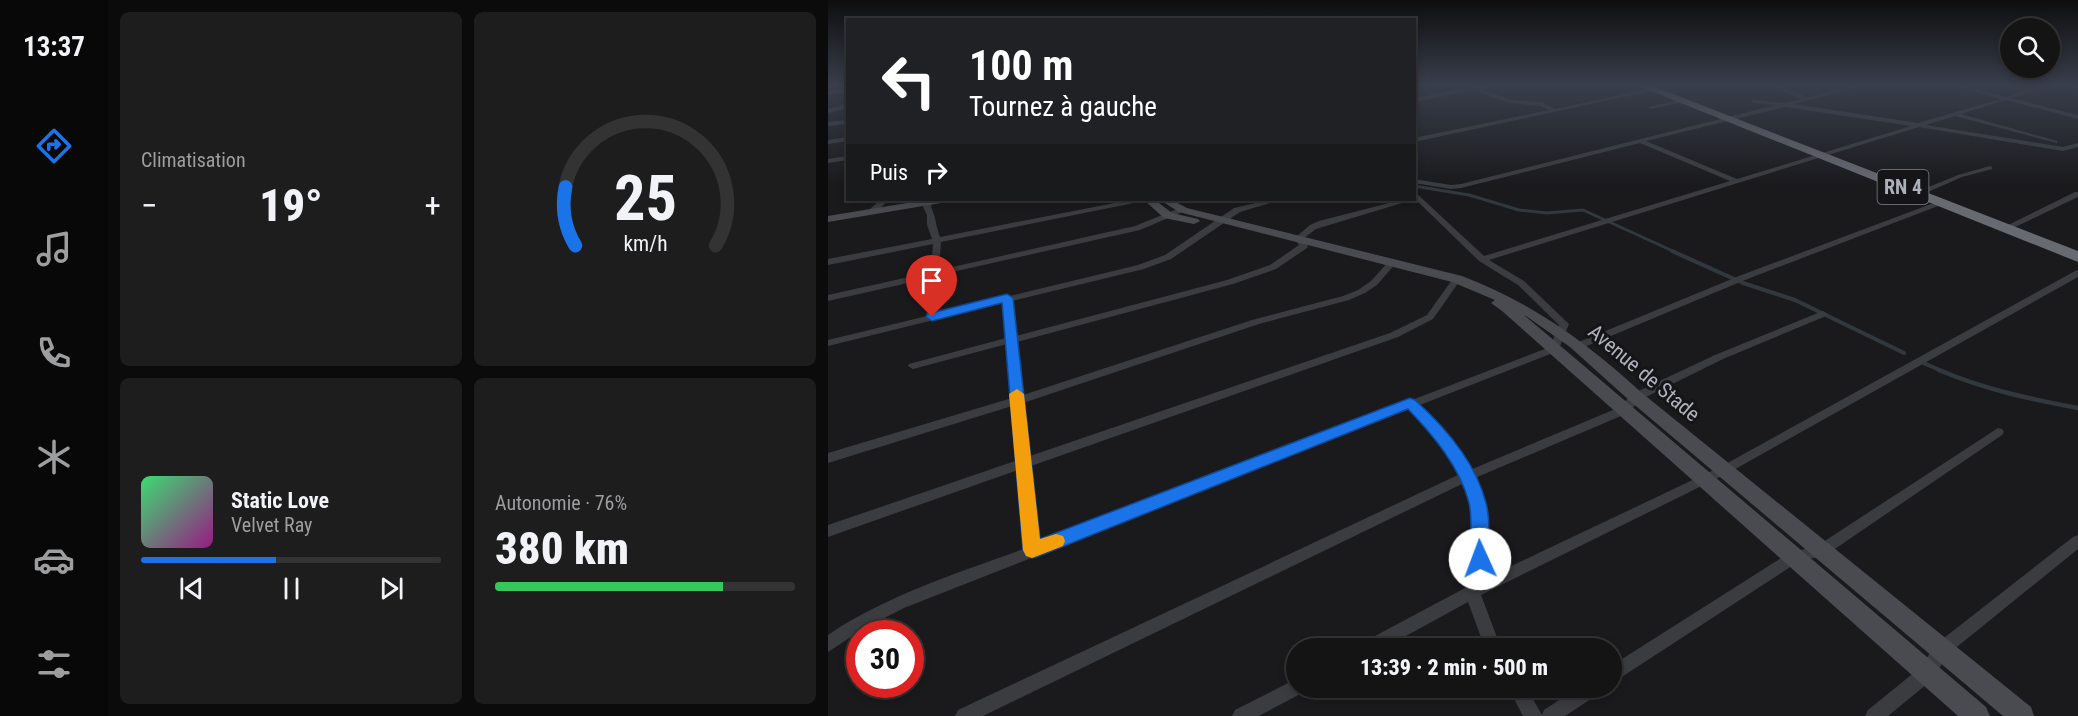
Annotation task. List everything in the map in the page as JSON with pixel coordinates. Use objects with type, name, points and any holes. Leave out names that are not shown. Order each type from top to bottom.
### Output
[{"type":"highway","name":"RN 4","points":[[1726,119],[2078,257]]},
{"type":"street","points":[[1416,140],[1519,118]]},
{"type":"street","points":[[1874,118],[2063,149],[2076,147]]},
{"type":"street","points":[[1482,259],[1936,118]]},
{"type":"street","points":[[1972,118],[2076,147]]},
{"type":"street","points":[[1416,181],[1461,186],[1726,119]]},
{"type":"street","points":[[828,124],[846,120]]},
{"type":"street","points":[[828,141],[846,139]]},
{"type":"street","points":[[1639,141],[1737,181]]},
{"type":"street","points":[[828,161],[846,158]]},
{"type":"street","points":[[1918,193],[1960,176],[1990,168]]},
{"type":"street","points":[[2004,229],[2078,194]]},
{"type":"street","points":[[828,644],[857,624],[898,603],[1410,403],[1557,341],[1564,324],[1553,312],[1521,283],[1482,259],[1416,196]]},
{"type":"street","points":[[873,211],[884,201]]},
{"type":"street","points":[[828,212],[884,201]]},
{"type":"street","points":[[828,219],[914,201],[929,201],[927,207],[937,240],[932,317]]},
{"type":"street","points":[[828,262],[1134,201]]},
{"type":"street","points":[[1152,201],[1220,223],[1456,281],[1507,308],[1557,341],[1630,404],[1706,479],[1977,716]]},
{"type":"street","points":[[828,343],[1141,267],[1167,257],[1238,210],[1272,201]]},
{"type":"street","points":[[913,366],[1241,278],[1273,267],[1301,243],[1313,227],[1404,201]]},
{"type":"street","points":[[1578,346],[1742,278],[1942,202]]},
{"type":"street","points":[[828,298],[1137,228],[1172,209]]},
{"type":"street","points":[[828,458],[1167,354],[1272,316],[1320,306],[1357,294],[1374,283],[1390,265]]},
{"type":"street","points":[[1387,638],[1472,592],[1726,469],[2078,273]]},
{"type":"street","points":[[828,531],[1394,334],[1430,317],[1456,281]]},
{"type":"street","points":[[1007,298],[1032,550]]},
{"type":"street","points":[[964,716],[1468,476],[1630,404],[1719,357],[1823,314]]},
{"type":"street","name":"Avenue de Stade","points":[[1557,341],[1578,346],[1598,360],[1630,404],[1726,469],[1821,551],[2022,716]]},
{"type":"street","points":[[1410,403],[1434,426],[1468,476],[1478,504],[1480,559],[1472,592],[1489,638]]},
{"type":"street","points":[[1622,669],[1794,557],[1821,551],[1998,432]]},
{"type":"street","points":[[1874,716],[1927,673],[1941,650],[2078,541]]},
{"type":"street","points":[[1241,716],[1286,692]]},
{"type":"street","points":[[1522,698],[1533,716]]},
{"type":"street","points":[[1550,716],[1577,698]]},
{"type":"waterway","points":[[1416,186],[1469,195],[1519,210],[1547,213],[1583,210],[1675,252]]},
{"type":"waterway","points":[[1672,251],[1743,283],[1795,300],[1904,353]]},
{"type":"waterway","points":[[1921,362],[1942,371]]},
{"type":"waterway","points":[[1939,370],[2007,393],[2078,408]]},
{"type":"slow traffic","points":[[1017,394],[1032,550],[1056,541]]},
{"type":"route","points":[[932,317],[1007,298],[1032,550],[1410,403],[1434,426],[1468,476],[1478,504],[1480,559]]}]
